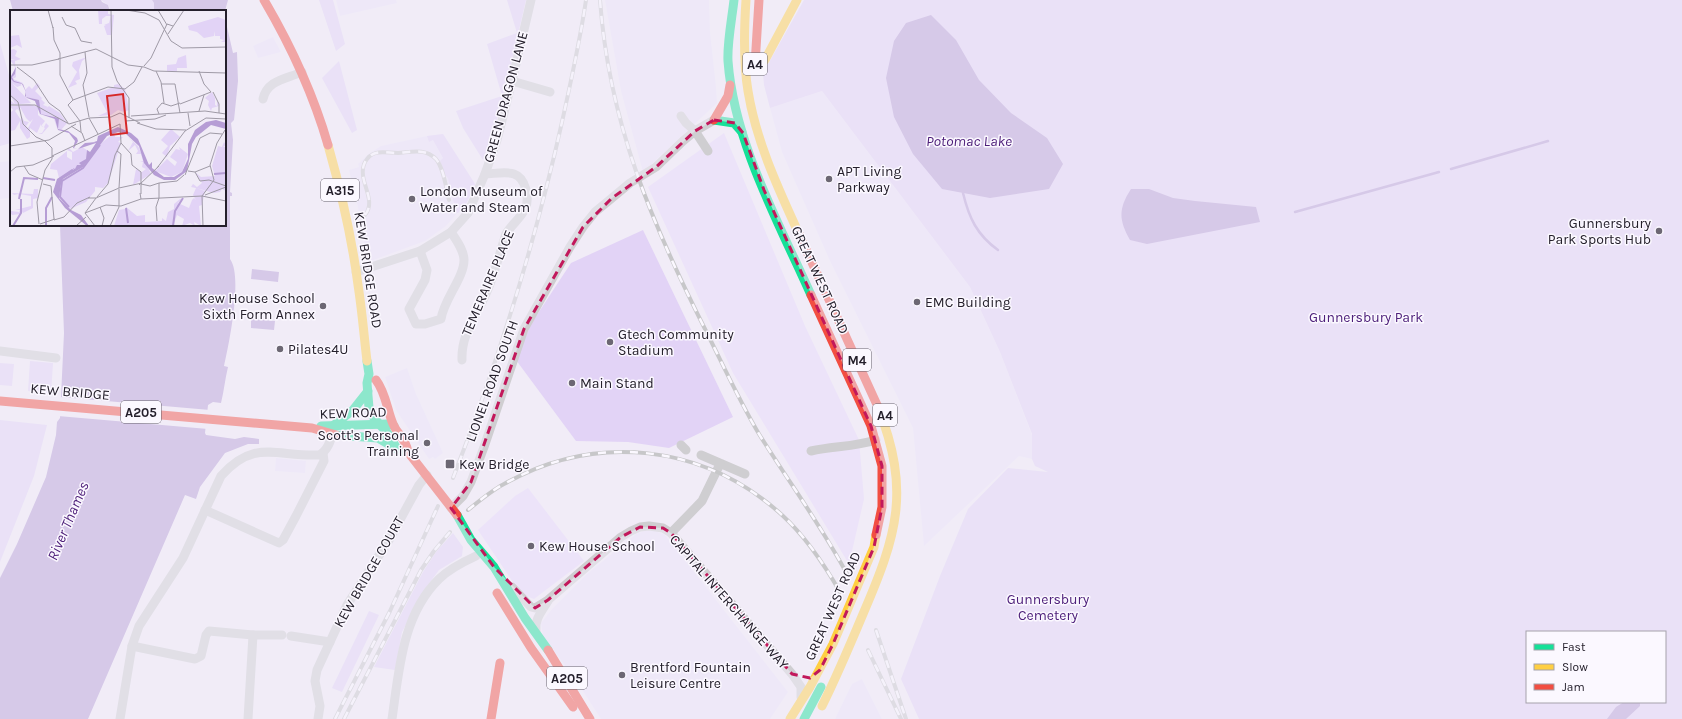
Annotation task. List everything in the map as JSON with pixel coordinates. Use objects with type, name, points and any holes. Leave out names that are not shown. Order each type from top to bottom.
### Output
[{"type":"main road","name":"KEW BRIDGE ROAD","points":[[264,0],[296,58],[302,72],[320,121],[340,188],[356,272],[373,377],[367,382],[369,408],[374,418],[381,425],[396,447]]},
{"type":"main road","name":"M4","points":[[746,0],[743,36],[744,58],[750,102],[760,143],[768,164],[885,422],[896,465],[898,486],[897,508],[888,552],[842,665],[817,717]]},
{"type":"main road","name":"M4","points":[[744,58],[745,36],[751,0]]},
{"type":"main road","name":"GREAT WEST ROAD","points":[[759,0],[754,53],[760,121],[772,162],[887,420],[896,452],[900,486],[897,531],[891,553],[827,714]]},
{"type":"main road","points":[[755,70],[765,60],[797,0]]},
{"type":"main road","name":"M4","points":[[731,1],[736,81],[745,126],[758,167],[867,405],[882,445],[886,466],[888,486],[887,508],[879,549],[836,655],[804,719]]},
{"type":"main road","name":"M4","points":[[728,59],[731,1]]},
{"type":"main road","name":"GREAT WEST ROAD","points":[[728,59],[731,82],[743,133],[764,190],[862,406],[876,440],[882,466],[882,507],[874,547],[833,644],[820,670],[790,719]]},
{"type":"main road","name":"LIONEL ROAD SOUTH","points":[[714,120],[728,96],[731,82]]},
{"type":"main road","points":[[714,120],[725,120],[735,123],[740,127],[743,133]]},
{"type":"main road","name":"A315","points":[[373,377],[384,417],[381,425]]},
{"type":"main road","name":"A315","points":[[373,377],[381,386],[394,426]]},
{"type":"main road","points":[[334,425],[353,410],[368,391]]},
{"type":"main road","name":"KEW BRIDGE","points":[[0,401],[282,426]]},
{"type":"main road","name":"KEW ROAD","points":[[282,426],[312,428],[323,425],[389,424],[394,426]]},
{"type":"main road","points":[[372,437],[381,425]]},
{"type":"main road","name":"A205","points":[[394,426],[406,441],[408,452]]},
{"type":"main road","name":"KEW ROAD","points":[[312,428],[331,439],[372,437]]},
{"type":"main road","name":"A205","points":[[372,437],[378,438],[408,452],[427,475],[451,508],[470,538],[494,567],[536,633],[541,638],[590,719]]},
{"type":"main road","name":"A205","points":[[470,538],[473,558],[483,569]]},
{"type":"main road","name":"A205","points":[[491,582],[531,648],[580,719]]},
{"type":"main road","points":[[491,719],[500,663]]},
{"type":"street","name":"GREEN DRAGON LANE","points":[[356,272],[420,251],[451,232],[468,213],[485,174],[497,140],[531,0]]},
{"type":"street","points":[[263,99],[268,86],[302,72]]},
{"type":"street","points":[[512,81],[550,92]]},
{"type":"street","points":[[681,116],[695,131],[708,151]]},
{"type":"street","name":"LIONEL ROAD SOUTH","points":[[451,508],[463,496],[470,484],[524,329],[583,227],[595,212],[630,183],[656,167],[683,140],[714,120]]},
{"type":"street","name":"TEMERAIRE PLACE","points":[[462,360],[462,350],[466,333],[485,296],[506,234],[526,209],[527,192],[520,177],[513,173],[485,174]]},
{"type":"street","points":[[420,251],[427,270],[425,280],[409,309],[416,324],[425,324],[441,319],[442,308],[460,273],[464,260],[460,245],[451,232]]},
{"type":"street","points":[[0,351],[56,358]]},
{"type":"street","points":[[204,510],[279,543],[283,540],[324,461],[323,453],[331,439],[334,425]]},
{"type":"street","points":[[811,451],[829,447],[855,446],[876,440]]},
{"type":"street","points":[[120,719],[132,646],[139,626],[176,570],[221,476],[230,466],[248,455],[261,452],[275,451],[314,455],[323,453]]},
{"type":"street","points":[[701,455],[720,465],[745,474]]},
{"type":"street","points":[[671,533],[702,501],[710,488],[720,465]]},
{"type":"street","name":"KEW BRIDGE COURT","points":[[318,719],[320,706],[315,681],[317,670],[347,604],[389,540],[419,485],[427,475]]},
{"type":"street","name":"CAPITAL INTERCHANGE WAY","points":[[494,567],[531,607],[535,608],[548,600],[621,537],[640,527],[648,526],[663,528],[671,533],[792,674],[801,687],[799,704]]},
{"type":"street","points":[[392,719],[407,634],[419,607],[430,588],[440,577],[473,558]]},
{"type":"street","name":"CAPITAL INTERCHANGE WAY","points":[[536,633],[535,626],[539,615],[548,600]]},
{"type":"street","points":[[132,646],[194,659],[201,656],[206,635],[209,631],[287,636],[330,642]]},
{"type":"street","points":[[248,719],[253,635]]},
{"type":"street","name":"CAPITAL INTERCHANGE WAY","points":[[792,674],[801,678],[810,678],[820,670]]},
{"type":"highlighted area","points":[[714,120],[735,123],[743,133],[764,190],[871,426],[882,466],[882,507],[874,547],[833,644],[820,670],[810,678],[792,674],[671,533],[663,528],[640,527],[621,537],[548,600],[535,608],[494,567],[451,508],[471,482],[524,329],[583,227],[612,198],[656,167],[695,131]]},
{"type":"shaded area","points":[[336,0],[396,0],[397,3],[340,16]]},
{"type":"shaded area","points":[[605,0],[709,0],[710,32],[717,103],[643,172],[621,91]]},
{"type":"shaded area","points":[[273,37],[281,52],[258,58],[253,46]]},
{"type":"shaded area","points":[[822,91],[970,287],[1000,352],[1032,435],[1032,459],[1019,456],[924,546],[913,428],[830,261],[782,152],[770,108]]},
{"type":"shaded area","points":[[724,133],[805,326],[859,440],[864,499],[849,564],[733,373],[648,187]]},
{"type":"shaded area","name":"London Museum of Water and Steam","points":[[443,134],[475,184],[467,202],[446,226],[425,241],[368,262],[361,220],[349,170],[359,167],[358,164],[370,153],[381,146]]},
{"type":"shaded area","points":[[10,161],[10,198],[0,199],[0,162]]},
{"type":"shaded area","points":[[407,368],[416,394],[443,453],[435,459],[433,457],[429,459],[396,410],[385,377]]},
{"type":"shaded area","points":[[276,458],[306,461],[305,473],[275,471]]},
{"type":"shaded area","name":"Kew House School","points":[[528,488],[584,561],[534,599],[521,594],[478,530],[515,496]]},
{"type":"shaded area","points":[[644,531],[655,531],[665,535],[788,692],[770,719],[601,719],[577,682],[543,636],[541,623],[552,609],[587,574],[636,534]]},
{"type":"shaded area","points":[[862,679],[882,719],[835,719],[852,684]]},
{"type":"green space","points":[[101,0],[152,0],[154,3],[154,10],[110,10],[109,6]]},
{"type":"green space","points":[[319,0],[333,0],[345,44],[336,51]]},
{"type":"green space","points":[[507,0],[526,0],[501,107],[483,160],[463,128],[456,111],[502,96],[487,44],[517,33]]},
{"type":"green space","name":"Gunnersbury Park","points":[[804,0],[1682,0],[1682,719],[919,719],[901,679],[940,576],[968,509],[1008,468],[1048,472],[1035,466],[1032,459],[1032,434],[1000,352],[970,287],[822,91],[770,108],[764,85],[763,73]]},
{"type":"green space","points":[[0,43],[10,78],[10,143],[0,146]]},
{"type":"green space","points":[[339,61],[357,130],[352,133],[322,78]]},
{"type":"green space","points":[[443,134],[475,184],[467,202],[458,213],[456,212],[448,178],[445,175],[440,161],[443,158],[433,140],[429,142],[427,136]]},
{"type":"green space","name":"Gtech Community Stadium","points":[[643,230],[733,417],[669,448],[628,442],[576,441],[516,360],[531,324],[571,263]]},
{"type":"green space","points":[[30,361],[53,363],[51,394],[28,391]]},
{"type":"green space","points":[[0,363],[14,364],[12,386],[0,385]]},
{"type":"green space","points":[[0,420],[47,425],[34,476],[0,562]]},
{"type":"green space","points":[[453,533],[463,547],[462,556],[439,570],[425,589],[402,632],[395,670],[374,667],[423,572],[436,552]]},
{"type":"green space","points":[[369,611],[379,615],[342,692],[332,688]]},
{"type":"water","points":[[10,0],[101,0],[108,5],[110,10],[13,10]]},
{"type":"water","points":[[152,0],[228,0],[225,10],[154,10],[154,3]]},
{"type":"water","name":"Potomac Lake","points":[[931,15],[956,40],[979,80],[1011,113],[1047,138],[1063,164],[1049,189],[990,198],[942,189],[913,154],[894,117],[886,78],[894,41],[906,23]]},
{"type":"water","name":"River Thames","points":[[226,22],[233,53],[237,52],[238,81],[234,120],[231,123],[233,140],[230,192],[232,193],[232,196],[230,196],[230,259],[234,268],[235,295],[232,327],[224,366],[228,367],[221,403],[213,402],[208,405],[205,433],[206,435],[235,439],[244,437],[259,439],[259,444],[248,444],[225,453],[200,487],[196,499],[185,495],[88,719],[0,719],[0,578],[17,544],[46,477],[56,435],[57,422],[60,418],[64,333],[60,226],[226,226]]},
{"type":"water","points":[[1131,189],[1149,189],[1173,198],[1256,207],[1260,222],[1147,244],[1130,240],[1122,220],[1122,209]]},
{"type":"water","points":[[252,269],[279,272],[278,282],[251,279]]},
{"type":"water","points":[[251,319],[275,321],[274,330],[251,328]]},
{"type":"water","points":[[1622,703],[1640,703],[1640,706],[1626,719],[1607,719],[1616,707]]},
{"type":"pier","points":[[60,397],[210,410],[208,429],[58,416]]},
{"type":"waterway","points":[[1451,169],[1548,141]]},
{"type":"waterway","points":[[1295,212],[1439,172]]},
{"type":"waterway","points":[[963,193],[971,218],[979,232],[998,250]]},
{"type":"railway","points":[[453,478],[500,346],[528,257],[562,122],[586,0]]},
{"type":"railway","points":[[600,0],[605,45],[623,131],[636,172],[668,252],[752,422],[826,538],[847,574]]},
{"type":"railway","points":[[365,215],[369,202],[364,182],[363,169],[368,158],[380,152],[423,152],[432,156],[436,159],[441,168],[449,200]]},
{"type":"railway","points":[[468,510],[504,484],[539,467],[575,457],[612,452],[648,453],[684,460],[719,473],[751,491],[782,515],[791,523],[814,551],[840,592]]},
{"type":"railway","points":[[335,719],[390,611],[438,506]]},
{"type":"railway","points":[[344,719],[421,570],[450,532]]},
{"type":"railway","points":[[876,630],[906,719]]},
{"type":"railway","points":[[868,650],[901,719]]},
{"type":"traffic: fast","points":[[734,0],[728,61],[732,91],[739,121],[759,181],[811,295]]},
{"type":"traffic: fast","points":[[714,120],[734,123],[742,132]]},
{"type":"traffic: fast","points":[[367,361],[369,374],[367,383],[369,408],[374,418],[389,435],[396,447]]},
{"type":"traffic: fast","points":[[334,425],[353,410],[368,391]]},
{"type":"traffic: fast","points":[[321,426],[389,424],[394,426]]},
{"type":"traffic: fast","points":[[336,435],[378,438],[399,450],[408,452]]},
{"type":"traffic: fast","points":[[457,515],[471,540],[494,567],[525,618],[548,650]]},
{"type":"traffic: fast","points":[[804,719],[821,687]]},
{"type":"traffic: slow","points":[[746,0],[744,34],[746,80],[756,128],[783,199],[799,234]]},
{"type":"traffic: slow","points":[[755,70],[765,60],[797,0]]},
{"type":"traffic: slow","points":[[328,145],[342,197],[353,250],[367,361]]},
{"type":"traffic: slow","points":[[822,706],[875,586],[891,536],[896,512],[897,489],[894,464],[888,437],[878,407]]},
{"type":"traffic: slow","points":[[790,719],[810,687],[833,644],[874,547],[876,535]]},
{"type":"traffic: jam","points":[[264,0],[283,35],[308,88],[328,145]]},
{"type":"traffic: jam","points":[[755,65],[759,0]]},
{"type":"traffic: jam","points":[[714,120],[728,96],[730,85]]},
{"type":"traffic: jam","points":[[799,234],[878,407]]},
{"type":"traffic: jam","points":[[811,295],[871,426],[882,466],[882,507],[876,535]]},
{"type":"traffic: jam","points":[[376,380],[384,396],[393,424],[403,439],[408,452],[457,515]]},
{"type":"traffic: jam","points":[[0,401],[312,428],[336,435]]},
{"type":"traffic: jam","points":[[497,593],[531,648],[573,707]]},
{"type":"traffic: jam","points":[[548,650],[590,719]]},
{"type":"traffic: jam","points":[[491,719],[500,663]]},
{"type":"place","name":"APT Living Parkway","points":[[829,179]]},
{"type":"place","name":"London Museum of Water and Steam","points":[[412,199]]},
{"type":"place","name":"Gunnersbury Park Sports Hub","points":[[1659,231]]},
{"type":"place","name":"EMC Building","points":[[917,302]]},
{"type":"place","name":"Kew House School Sixth Form Annex","points":[[323,306]]},
{"type":"place","name":"Gtech Community Stadium","points":[[610,342]]},
{"type":"place","name":"Pilates4U","points":[[280,349]]},
{"type":"place","name":"Main Stand","points":[[572,383]]},
{"type":"place","name":"Scott's Personal Training","points":[[427,443]]},
{"type":"place","name":"Kew Bridge","points":[[450,464]]},
{"type":"place","name":"Kew House School","points":[[531,546]]},
{"type":"place","name":"Brentford Fountain Leisure Centre","points":[[622,675]]},
{"type":"park label","name":"Gunnersbury Cemetery","points":[[1048,608]]}]
